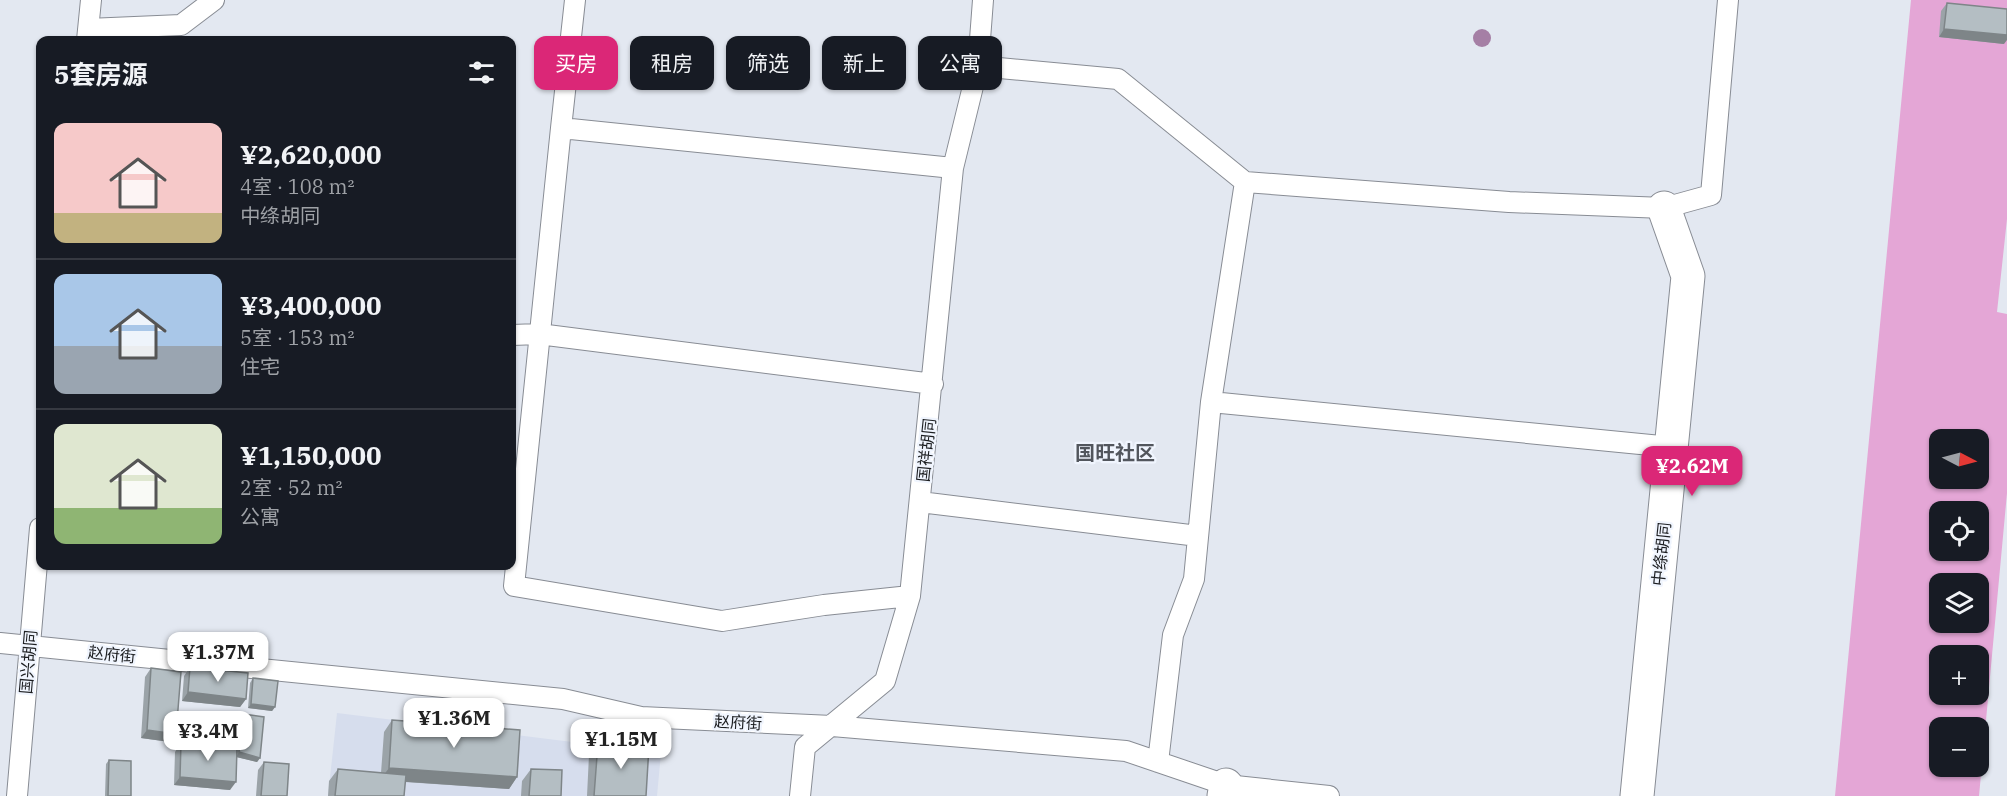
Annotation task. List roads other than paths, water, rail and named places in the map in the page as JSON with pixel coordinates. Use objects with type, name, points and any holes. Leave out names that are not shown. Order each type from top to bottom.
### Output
[{"type":"street","name":"中绦胡同","points":[[1637,796],[1688,276],[1664,208]]},
{"type":"lane","points":[[91,0],[87,35],[181,25],[214,0]]},
{"type":"lane","points":[[516,566],[574,0]]},
{"type":"lane","name":"国祥胡同","points":[[980,36],[983,0]]},
{"type":"lane","points":[[1002,68],[1118,79],[1245,182],[1509,202],[1664,208],[1711,195],[1728,0]]},
{"type":"lane","name":"国祥胡同","points":[[800,796],[805,747],[885,681],[910,597],[953,168],[972,90]]},
{"type":"lane","points":[[561,128],[953,168]]},
{"type":"lane","points":[[1158,762],[1173,635],[1194,579],[1211,402],[1245,182]]},
{"type":"lane","points":[[516,334],[539,334],[933,384]]},
{"type":"lane","points":[[1211,402],[1671,447]]},
{"type":"lane","points":[[920,502],[1198,536]]},
{"type":"lane","name":"国兴胡同","points":[[17,796],[36,570]]},
{"type":"lane","points":[[516,570],[514,586],[722,621],[824,605],[910,597]]},
{"type":"lane","name":"赵府街","points":[[0,643],[563,699],[641,717],[832,726],[1126,751],[1225,791],[1329,796]]},
{"type":"district","name":"国旺社区","points":[[1115,453]]}]
